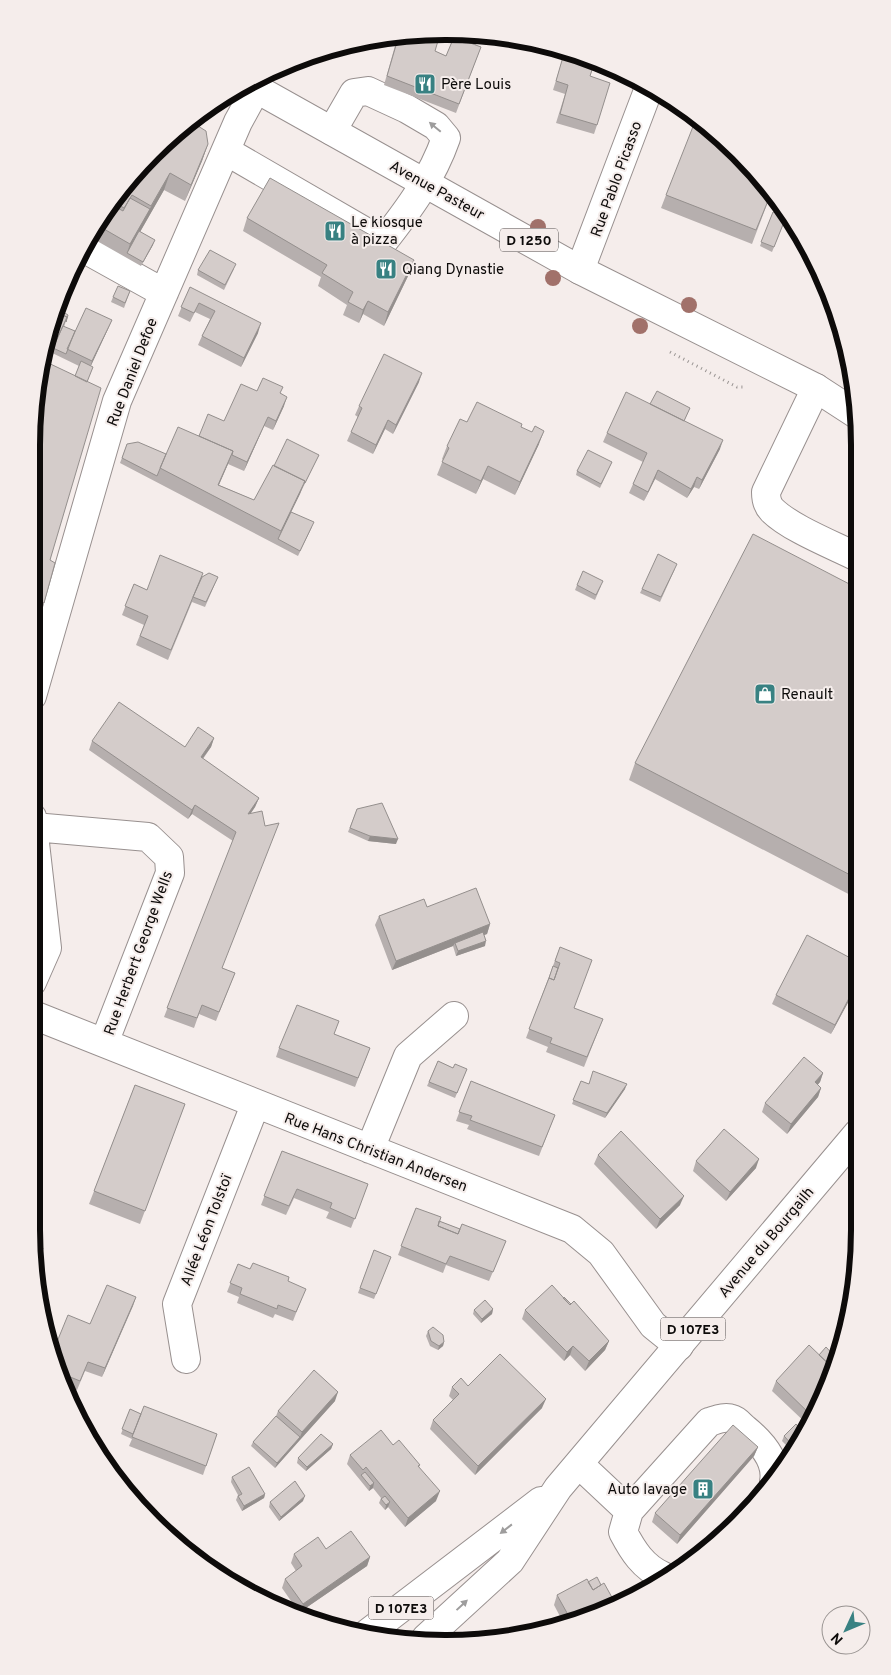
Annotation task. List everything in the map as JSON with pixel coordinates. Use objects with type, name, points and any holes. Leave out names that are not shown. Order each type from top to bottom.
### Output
[{"type":"street","name":"Avenue Pasteur","points":[[255,88],[580,270],[816,388],[849,410]]},
{"type":"street","name":"Rue Daniel Defoe","points":[[40,668],[117,401],[226,151],[249,91]]},
{"type":"street","points":[[226,151],[383,242],[425,184],[438,160],[446,138],[436,126],[407,109],[368,91],[354,93],[332,131]]},
{"type":"street","name":"Rue Pablo Picasso","points":[[580,270],[647,93]]},
{"type":"street","points":[[90,252],[164,293]]},
{"type":"street","name":"Avenue Pasteur","points":[[816,388],[848,397]]},
{"type":"street","points":[[816,388],[766,492],[766,501],[771,509],[786,520],[851,554]]},
{"type":"street","name":"Rue Herbert George Wells","points":[[40,824],[56,830],[148,837],[170,857],[170,873],[104,1043]]},
{"type":"street","name":"Rue Herbert George Wells","points":[[40,885],[47,948],[40,964]]},
{"type":"street","points":[[370,1149],[408,1056],[454,1016]]},
{"type":"street","name":"Rue Hans Christian Andersen","points":[[40,1017],[255,1105],[572,1229],[601,1253],[653,1325],[679,1346]]},
{"type":"street","name":"Allée Léon Tolstoï","points":[[186,1359],[177,1304],[255,1105]]},
{"type":"street","name":"Avenue du Bourgailh","points":[[430,1634],[510,1561],[558,1488],[851,1141]]},
{"type":"street","points":[[655,1577],[636,1555],[623,1532],[629,1511],[709,1422],[721,1418],[733,1419],[766,1448],[774,1467]]},
{"type":"street","points":[[580,1464],[629,1511]]},
{"type":"street","name":"Avenue du Bourgailh","points":[[373,1628],[558,1488]]},
{"type":"building","points":[[438,40],[435,51],[446,56],[453,40],[464,41],[481,47],[459,104],[387,76],[397,43]]},
{"type":"building","points":[[563,58],[593,68],[590,76],[610,83],[597,125],[560,114],[568,85],[556,81]]},
{"type":"building","points":[[197,125],[206,131],[208,144],[191,185],[170,173],[151,206],[132,195],[124,208],[119,205],[124,199],[141,178],[178,141]]},
{"type":"building","points":[[694,125],[732,159],[768,200],[756,230],[666,195]]},
{"type":"building","points":[[270,178],[414,260],[388,312],[368,301],[363,310],[348,302],[353,292],[322,273],[327,265],[247,218]]},
{"type":"building","points":[[130,198],[150,209],[130,244],[103,228],[117,208],[123,211]]},
{"type":"building","points":[[773,212],[779,214],[784,222],[774,247],[761,242]]},
{"type":"building","points":[[139,231],[155,240],[143,262],[127,253]]},
{"type":"building","points":[[210,250],[236,264],[225,285],[198,270]]},
{"type":"building","points":[[118,286],[130,291],[125,303],[113,297]]},
{"type":"building","points":[[190,287],[261,323],[244,358],[202,336],[215,311],[199,303],[194,313],[181,307]]},
{"type":"building","points":[[86,308],[112,320],[92,361],[67,349]]},
{"type":"building","points":[[63,312],[68,315],[66,322],[67,317],[62,315]]},
{"type":"building","points":[[62,315],[67,317],[55,343],[54,341]]},
{"type":"building","points":[[63,326],[75,331],[66,354],[53,348]]},
{"type":"building","points":[[384,354],[422,373],[396,425],[388,420],[376,445],[351,432],[362,408],[359,406]]},
{"type":"building","points":[[81,361],[93,367],[87,382],[75,376]]},
{"type":"building","points":[[49,363],[101,388],[50,560],[55,563],[44,603],[40,601],[40,446],[43,393]]},
{"type":"building","points":[[263,378],[283,387],[280,393],[287,397],[276,421],[268,417],[247,462],[232,455],[233,451],[199,436],[208,414],[224,421],[241,384],[257,391]]},
{"type":"building","points":[[657,391],[690,408],[684,421],[650,404]]},
{"type":"building","points":[[626,392],[723,440],[702,480],[697,477],[691,489],[658,470],[648,492],[633,484],[647,453],[607,433]]},
{"type":"building","points":[[477,402],[522,424],[521,427],[532,432],[535,426],[544,431],[520,482],[488,466],[481,481],[442,462],[449,448],[447,446],[460,419],[467,422]]},
{"type":"building","points":[[178,427],[233,451],[218,485],[254,500],[273,465],[305,481],[281,531],[160,468]]},
{"type":"building","points":[[287,439],[319,455],[305,483],[305,481],[274,466]]},
{"type":"building","points":[[138,442],[166,454],[157,476],[122,458],[127,444]]},
{"type":"building","points":[[588,450],[612,462],[601,484],[577,471]]},
{"type":"building","points":[[291,512],[314,522],[300,551],[278,539]]},
{"type":"building","name":"Renault","points":[[753,534],[851,585],[851,875],[635,763]]},
{"type":"building","points":[[658,554],[677,564],[661,597],[642,589]]},
{"type":"building","points":[[160,555],[203,573],[171,650],[140,636],[148,616],[125,606],[134,584],[147,590]]},
{"type":"building","points":[[583,571],[603,581],[596,595],[577,585]]},
{"type":"building","points":[[209,573],[218,577],[206,602],[193,597],[202,577]]},
{"type":"building","points":[[119,702],[185,747],[198,727],[214,738],[201,757],[259,798],[248,814],[262,811],[265,826],[279,823],[222,968],[235,973],[219,1012],[202,1005],[197,1018],[167,1008],[236,832],[195,805],[192,810],[92,741]]},
{"type":"building","points":[[382,803],[398,839],[370,836],[350,828],[357,809]]},
{"type":"building","points":[[476,888],[490,924],[396,961],[379,916],[424,899],[427,907]]},
{"type":"building","points":[[483,932],[486,941],[458,951],[455,943]]},
{"type":"building","points":[[807,935],[851,958],[851,994],[835,1025],[776,995]]},
{"type":"building","points":[[560,947],[592,960],[574,1008],[603,1019],[587,1057],[550,1043],[552,1038],[529,1029],[549,978],[554,980],[560,963],[555,961]]},
{"type":"building","points":[[553,966],[558,968],[554,980],[549,978]]},
{"type":"building","points":[[297,1005],[339,1021],[334,1034],[370,1048],[358,1078],[279,1048]]},
{"type":"building","points":[[804,1057],[823,1073],[815,1082],[821,1088],[791,1124],[765,1103]]},
{"type":"building","points":[[438,1061],[453,1068],[455,1064],[467,1069],[457,1093],[429,1082]]},
{"type":"building","points":[[593,1071],[627,1084],[607,1113],[573,1100],[581,1081],[589,1084]]},
{"type":"building","points":[[471,1081],[555,1115],[542,1147],[470,1120],[472,1116],[459,1112]]},
{"type":"building","points":[[135,1085],[185,1104],[145,1211],[94,1191]]},
{"type":"building","points":[[724,1129],[759,1159],[730,1192],[696,1161]]},
{"type":"building","points":[[621,1131],[684,1196],[660,1219],[598,1155]]},
{"type":"building","points":[[282,1151],[368,1184],[355,1219],[330,1208],[332,1203],[297,1189],[289,1206],[264,1196]]},
{"type":"building","points":[[416,1208],[441,1217],[438,1226],[458,1234],[462,1224],[506,1241],[493,1272],[450,1256],[446,1264],[401,1246]]},
{"type":"building","points":[[439,1221],[460,1229],[458,1234],[438,1226]]},
{"type":"building","points":[[374,1250],[391,1257],[376,1294],[360,1288]]},
{"type":"building","points":[[253,1263],[289,1277],[288,1281],[306,1289],[296,1312],[278,1305],[277,1309],[240,1294],[242,1288],[230,1283],[238,1264],[250,1269]]},
{"type":"building","points":[[107,1285],[136,1297],[105,1368],[88,1362],[80,1381],[68,1376],[57,1343],[68,1315],[90,1324]]},
{"type":"building","points":[[552,1285],[570,1305],[574,1301],[609,1341],[589,1361],[573,1346],[567,1352],[525,1310]]},
{"type":"building","points":[[485,1300],[493,1309],[482,1319],[474,1310]]},
{"type":"building","points":[[433,1327],[443,1335],[444,1342],[439,1346],[431,1341],[428,1331]]},
{"type":"building","points":[[809,1345],[828,1363],[808,1412],[776,1381]]},
{"type":"building","points":[[826,1347],[831,1353],[828,1363],[819,1355]]},
{"type":"building","points":[[500,1354],[546,1399],[478,1466],[433,1420],[459,1394],[452,1387],[461,1378],[468,1386]]},
{"type":"building","points":[[314,1370],[338,1392],[302,1432],[278,1411]]},
{"type":"building","points":[[144,1406],[217,1434],[206,1466],[132,1437]]},
{"type":"building","points":[[130,1409],[141,1414],[133,1434],[122,1429]]},
{"type":"building","points":[[276,1416],[300,1437],[277,1463],[253,1442]]},
{"type":"building","points":[[796,1424],[799,1428],[790,1443],[784,1436]]},
{"type":"building","name":"Auto lavage","points":[[733,1425],[758,1447],[680,1535],[655,1513]]},
{"type":"building","points":[[381,1430],[393,1445],[399,1440],[440,1491],[408,1518],[366,1467],[363,1470],[350,1455]]},
{"type":"building","points":[[321,1434],[333,1444],[307,1467],[298,1458]]},
{"type":"building","points":[[249,1467],[265,1494],[244,1506],[238,1496],[242,1494],[232,1477]]},
{"type":"building","points":[[365,1472],[374,1483],[370,1486],[361,1475]]},
{"type":"building","points":[[295,1481],[305,1496],[281,1517],[270,1502]]},
{"type":"building","points":[[385,1496],[390,1502],[386,1505],[381,1499]]},
{"type":"building","points":[[351,1531],[370,1557],[303,1604],[285,1579],[302,1566],[294,1554],[318,1537],[326,1549]]},
{"type":"building","points":[[597,1577],[601,1585],[593,1590],[588,1582]]},
{"type":"building","points":[[587,1579],[593,1590],[604,1583],[613,1599],[568,1615],[557,1595]]},
{"type":"place","name":"Père Louis","points":[[425,84]]},
{"type":"place","name":"Le kiosque à pizza","points":[[335,231]]},
{"type":"place","name":"Qiang Dynastie","points":[[386,269]]},
{"type":"place","name":"Renault","points":[[765,694]]},
{"type":"place","name":"Auto lavage","points":[[703,1489]]}]
